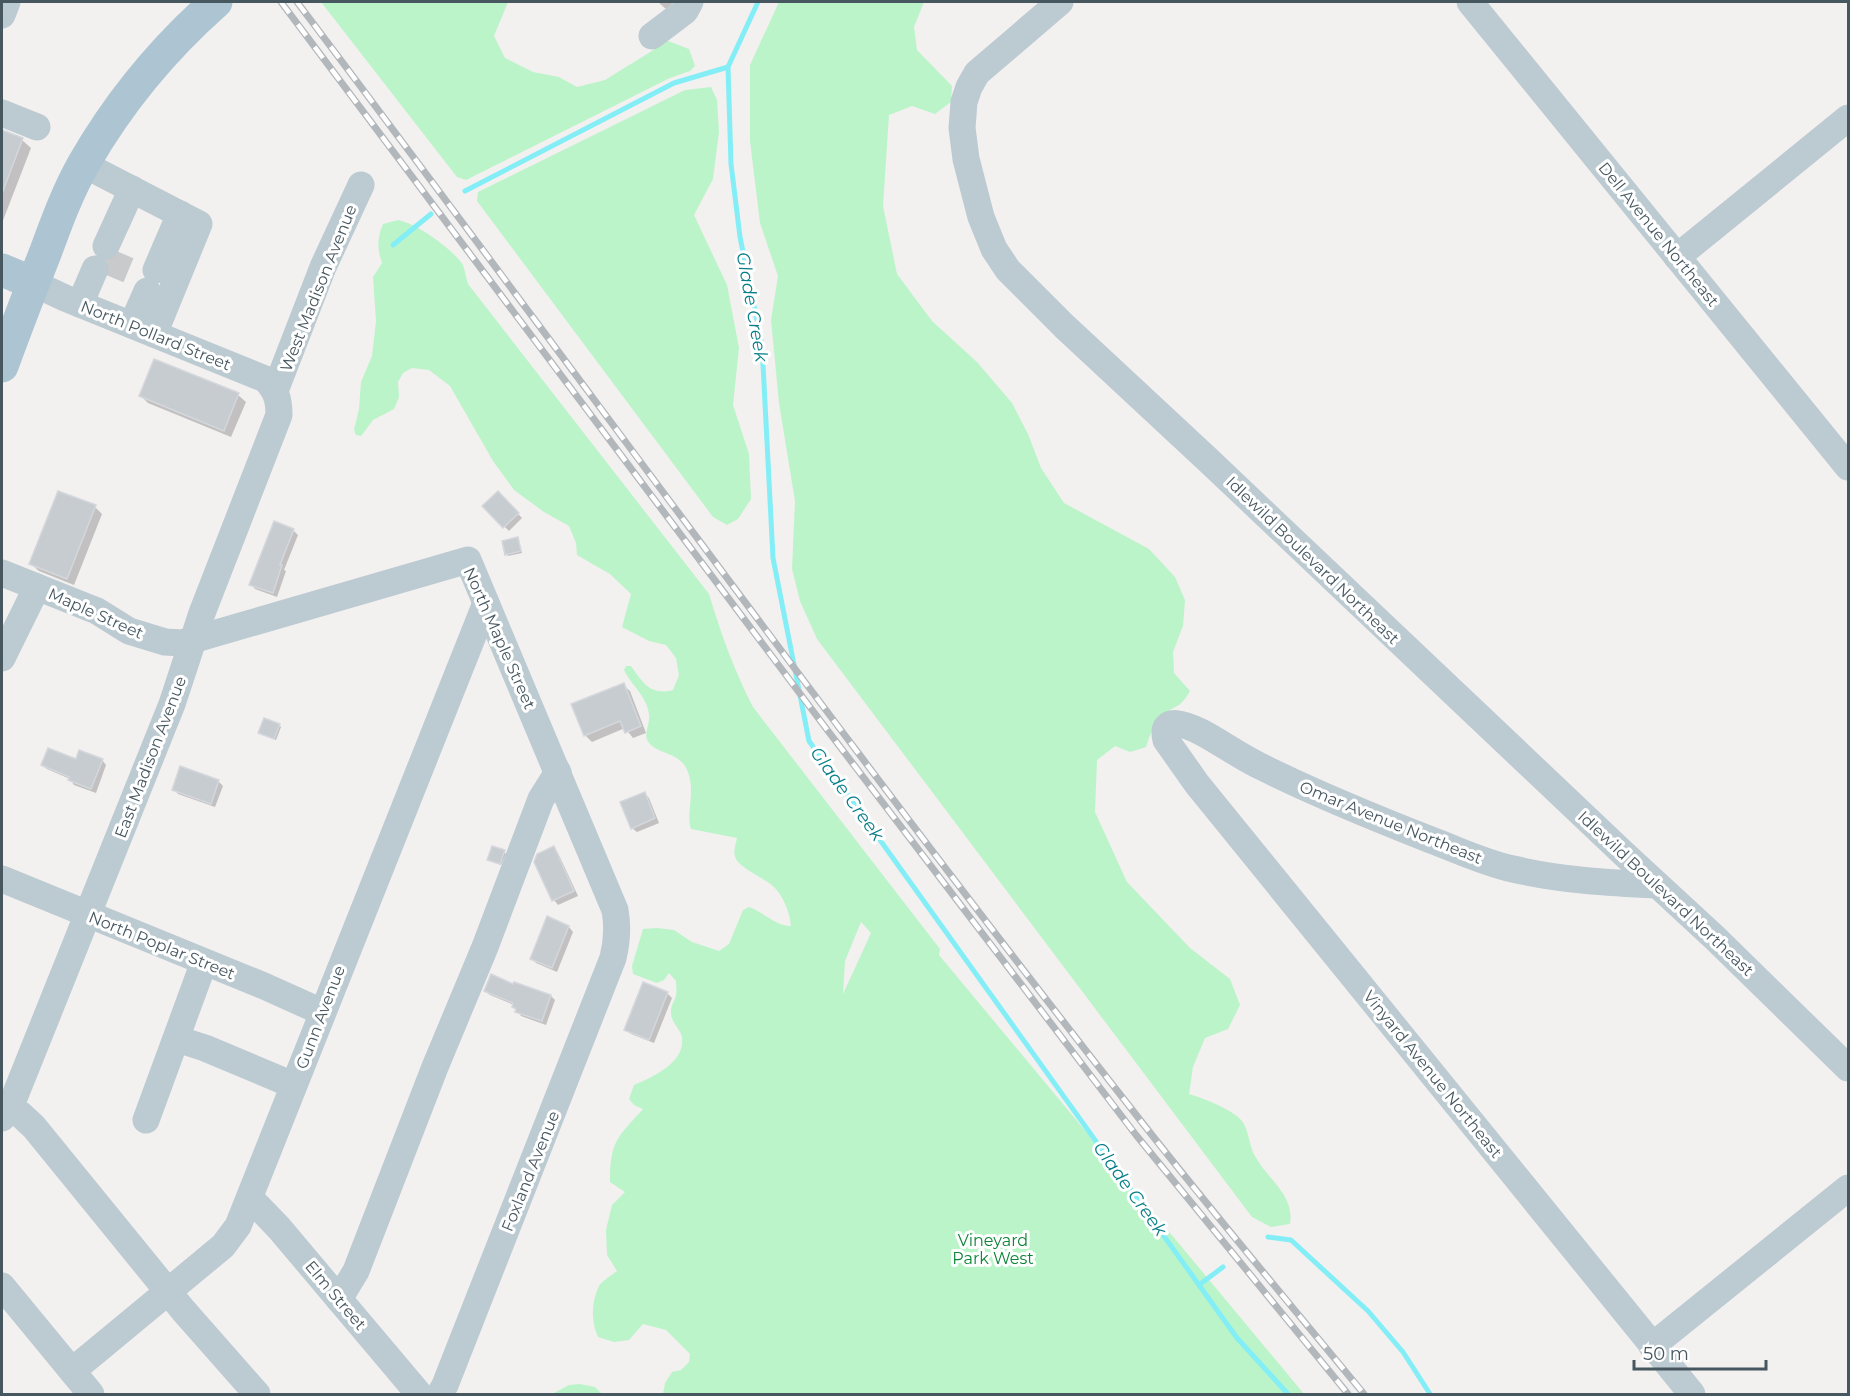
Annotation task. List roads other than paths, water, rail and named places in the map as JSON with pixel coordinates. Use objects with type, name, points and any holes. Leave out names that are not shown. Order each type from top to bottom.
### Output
[{"type":"main road","points":[[2,366],[60,213],[83,164],[108,124],[143,76],[175,39],[206,11]]},
{"type":"main road","points":[[2,270],[33,283]]},
{"type":"street","points":[[2,15],[7,2]]},
{"type":"street","points":[[652,36],[685,11],[690,2]]},
{"type":"street","name":"Idlewild Boulevard Northeast","points":[[1060,2],[977,73],[964,102],[963,128],[966,159],[981,217],[994,249],[1008,270],[1064,326],[1716,938],[1848,1068]]},
{"type":"street","name":"Dell Avenue Northeast","points":[[1470,2],[1848,467]]},
{"type":"street","points":[[2,113],[37,127]]},
{"type":"street","points":[[1677,257],[1848,118]]},
{"type":"street","points":[[83,164],[199,224],[143,329]]},
{"type":"street","name":"West Madison Avenue","points":[[275,391],[323,267],[361,185]]},
{"type":"street","points":[[88,307],[138,192]]},
{"type":"street","points":[[143,329],[152,280],[180,214]]},
{"type":"street","name":"North Pollard Street","points":[[33,283],[265,379],[275,391]]},
{"type":"street","name":"East Madison Avenue","points":[[5,1113],[88,915],[172,704],[228,543],[279,415],[279,401],[275,391]]},
{"type":"street","name":"North Maple Street","points":[[193,642],[468,560],[615,910],[618,925],[616,946]]},
{"type":"street","name":"Maple Street","points":[[2,575],[97,610],[129,631],[165,642],[193,642]]},
{"type":"street","points":[[2,658],[37,587]]},
{"type":"street","name":"Gunn Avenue","points":[[72,1371],[228,1241],[238,1226],[486,603]]},
{"type":"street","name":"Omar Avenue Northeast","points":[[1175,753],[1164,734],[1172,723],[1179,722],[1202,732],[1261,767],[1317,793],[1510,869],[1594,882],[1657,885]]},
{"type":"street","name":"Vinyard Avenue Northeast","points":[[1175,753],[1204,793],[1692,1395]]},
{"type":"street","points":[[339,1299],[356,1271],[435,1067],[493,927],[541,799],[558,772]]},
{"type":"street","name":"North Poplar Street","points":[[2,879],[322,1012]]},
{"type":"street","name":"Foxland Avenue","points":[[440,1395],[446,1385],[538,1153],[616,946]]},
{"type":"street","points":[[146,1120],[204,962]]},
{"type":"street","points":[[177,1039],[205,1048],[293,1085]]},
{"type":"street","points":[[5,1113],[20,1114],[34,1127],[257,1395]]},
{"type":"street","points":[[1653,1346],[1848,1188]]},
{"type":"street","name":"Elm Street","points":[[249,1198],[279,1228],[419,1395]]},
{"type":"street","points":[[2,1286],[91,1395]]},
{"type":"waterway","name":"Glade Creek","points":[[758,2],[728,67],[731,164],[740,237],[762,345],[773,558],[809,741],[1237,1338],[1288,1394]]},
{"type":"waterway","points":[[465,191],[674,83],[728,67]]},
{"type":"waterway","points":[[393,245],[431,214]]},
{"type":"waterway","points":[[1268,1237],[1291,1240],[1368,1311],[1403,1352],[1430,1394]]},
{"type":"waterway","points":[[1199,1285],[1223,1267]]},
{"type":"tunnel","points":[[111,277],[121,253]]},
{"type":"railway","points":[[281,2],[825,727],[1136,1135],[1348,1394]]},
{"type":"railway","points":[[297,2],[814,695],[1024,970],[1188,1180],[1364,1394]]},
{"type":"park label","name":"Vineyard Park West","points":[[993,1249]]}]
